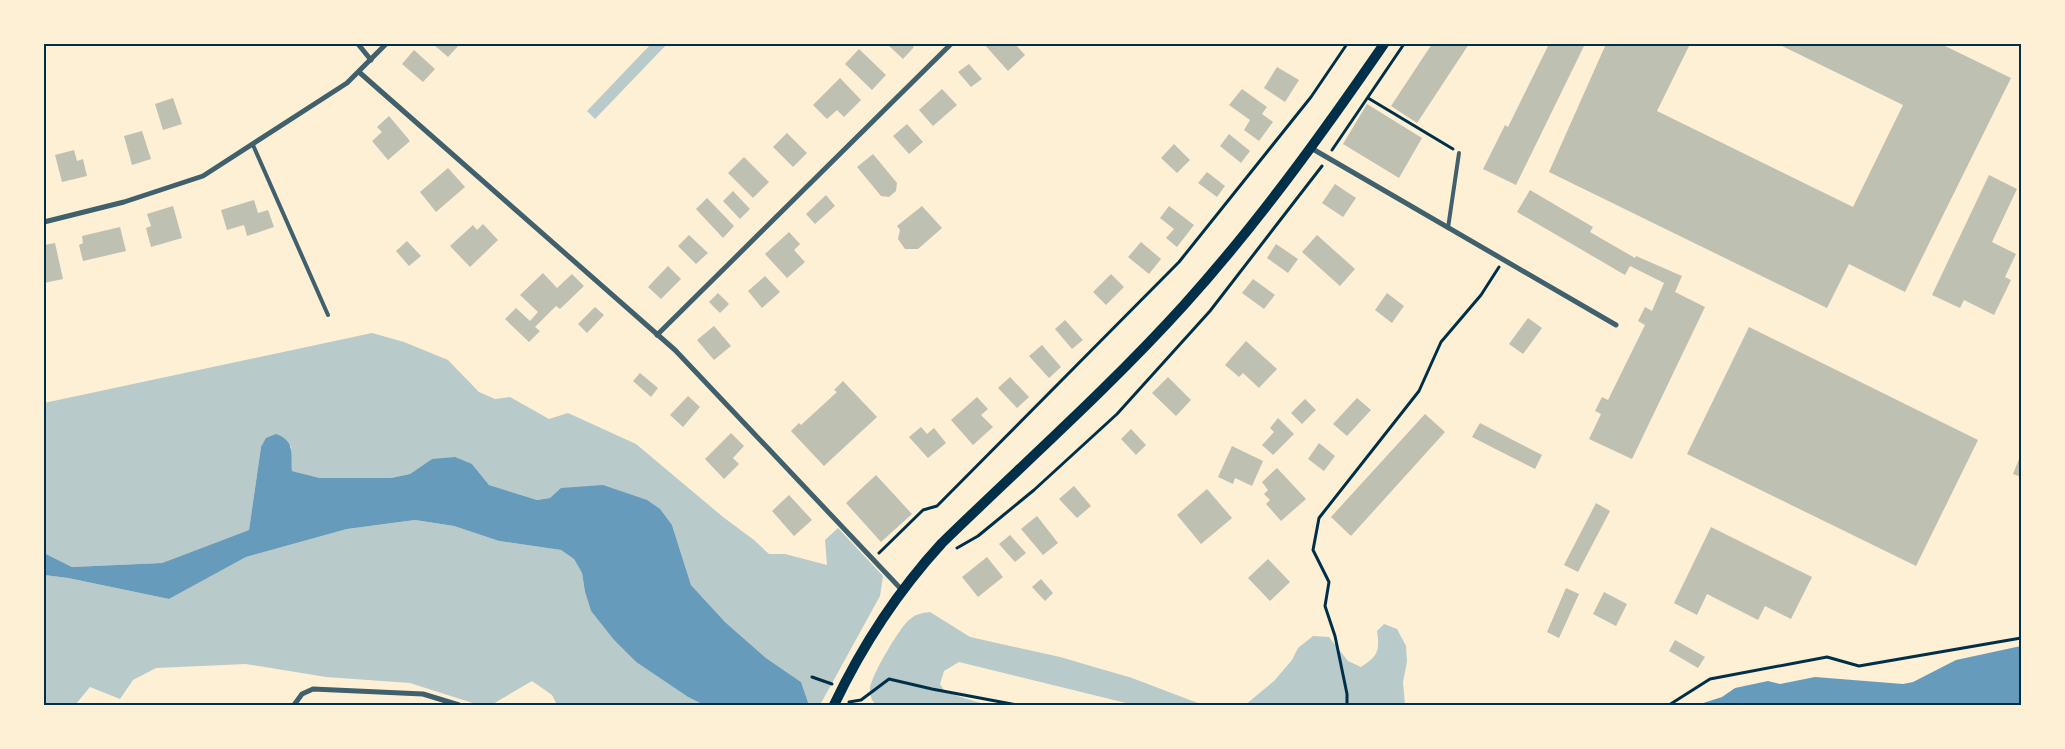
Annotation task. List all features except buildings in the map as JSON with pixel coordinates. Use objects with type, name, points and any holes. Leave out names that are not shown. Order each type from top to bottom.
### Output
[{"type":"main road","points":[[836,701],[878,626],[902,590],[942,543],[1114,379],[1185,304],[1273,198],[1311,148],[1384,44]]},
{"type":"street","points":[[358,44],[371,60]]},
{"type":"street","points":[[44,222],[124,202],[203,176],[329,96],[359,72],[386,44]]},
{"type":"street","points":[[657,335],[951,44]]},
{"type":"street","points":[[359,72],[675,350],[902,590]]},
{"type":"street","points":[[1311,148],[1616,325]]},
{"type":"street","points":[[294,705],[302,694],[313,689],[423,694],[458,705]]},
{"type":"lane","points":[[253,145],[328,315]]},
{"type":"lane","points":[[1448,228],[1459,152]]},
{"type":"path","points":[[873,559],[923,510],[937,506],[1179,262],[1311,97],[1347,44]]},
{"type":"path","points":[[956,548],[978,536],[1034,490],[1117,414],[1210,311],[1328,158],[1404,44]]},
{"type":"path","points":[[1368,98],[1459,152]]},
{"type":"path","points":[[1347,705],[1347,694],[1337,646],[1325,606],[1329,582],[1314,550],[1319,518],[1419,391],[1441,342],[1481,294],[1504,260]]},
{"type":"path","points":[[1669,705],[1710,679],[1828,656],[1859,666],[2021,638]]},
{"type":"path","points":[[812,677],[834,685]]},
{"type":"path","points":[[853,694],[849,702],[861,700],[890,679],[1017,705]]},
{"type":"shaded area","points":[[651,44],[667,44],[595,119],[587,111]]},
{"type":"shaded area","points":[[372,333],[404,342],[448,360],[479,392],[495,399],[510,397],[549,419],[568,413],[636,444],[769,554],[785,554],[827,565],[825,540],[838,528],[883,576],[880,596],[820,705],[809,705],[801,682],[766,658],[725,622],[691,585],[672,525],[562,488],[550,498],[537,500],[489,485],[472,464],[432,459],[410,474],[391,478],[320,478],[292,471],[291,446],[261,447],[249,530],[162,563],[72,567],[44,553],[44,403]]},
{"type":"shaded area","points":[[415,520],[454,526],[499,541],[561,550],[574,559],[582,573],[591,611],[614,640],[636,662],[688,697],[704,705],[557,705],[552,695],[532,681],[491,705],[479,705],[410,683],[326,677],[246,664],[156,668],[133,680],[120,699],[90,687],[75,705],[44,705],[44,575],[68,578],[169,599],[246,557],[347,529]]},
{"type":"shaded area","points":[[930,612],[970,637],[1060,657],[1132,678],[1203,705],[1127,705],[1126,703],[959,662],[944,671],[940,684],[945,692],[987,705],[876,705],[871,697],[870,688],[875,673],[886,652],[909,620],[919,614]]},
{"type":"shaded area","points":[[1384,624],[1397,629],[1406,646],[1407,662],[1403,682],[1405,705],[1245,705],[1274,681],[1292,660],[1298,648],[1313,636],[1329,637],[1348,661],[1361,667],[1374,656],[1378,648],[1377,631]]},
{"type":"water","points":[[276,434],[286,440],[291,448],[292,471],[320,478],[391,478],[410,474],[432,459],[455,457],[472,464],[489,485],[537,500],[550,498],[561,488],[603,485],[647,500],[660,509],[672,525],[691,585],[725,622],[766,658],[801,682],[809,705],[704,705],[688,697],[636,662],[614,640],[591,611],[582,573],[574,559],[561,550],[499,541],[454,526],[415,520],[347,529],[246,557],[169,599],[68,578],[44,575],[44,553],[72,567],[162,563],[249,530],[261,447],[266,438]]},
{"type":"water","points":[[2021,646],[2021,705],[1697,705],[1722,697],[1735,688],[1768,681],[1780,684],[1815,677],[1903,684],[1913,682],[1956,660]]}]
